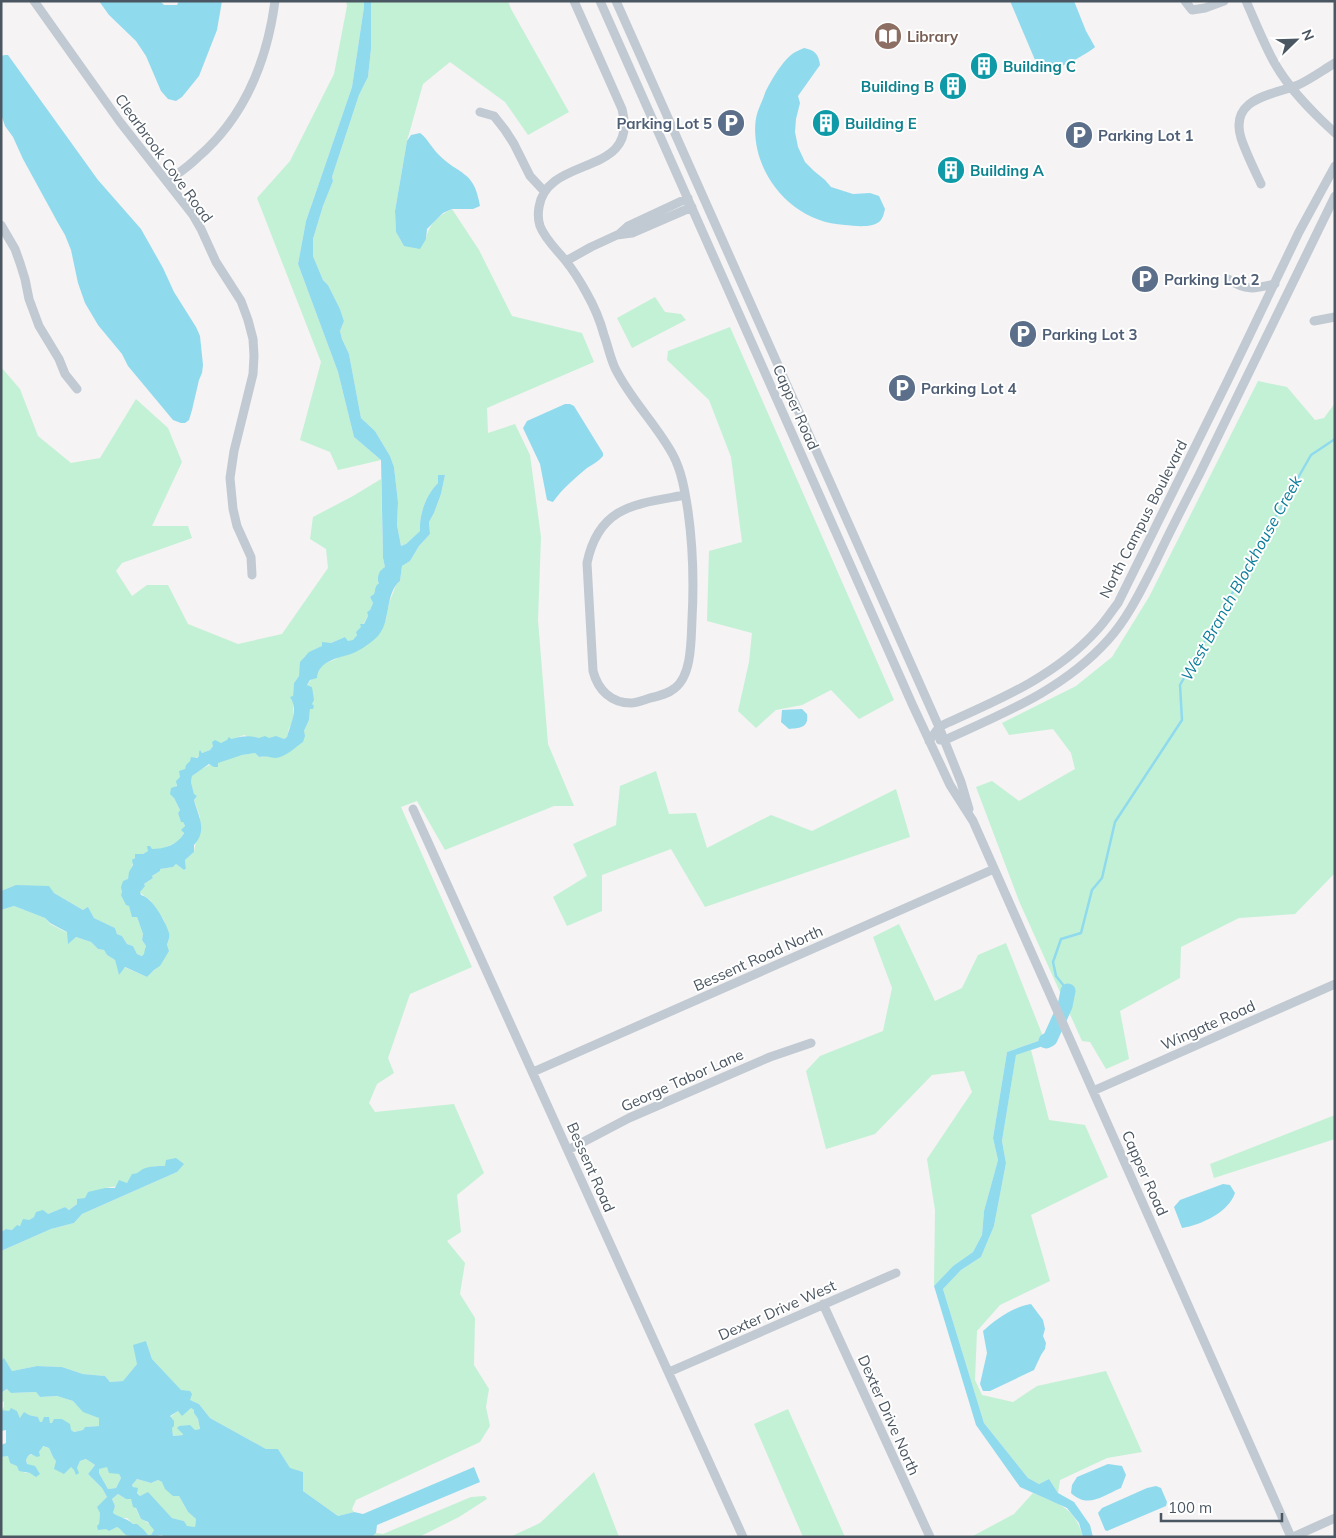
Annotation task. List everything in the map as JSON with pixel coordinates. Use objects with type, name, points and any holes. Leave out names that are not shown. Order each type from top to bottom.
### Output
[{"type":"street","name":"Clearbrook Cove Road","points":[[34,1],[120,122],[193,215],[216,262],[241,301],[253,339],[253,374],[234,451],[230,478],[233,509],[237,526],[251,557],[252,575]]},
{"type":"street","points":[[167,182],[198,158],[215,141],[241,106],[256,77],[264,56],[275,1]]},
{"type":"street","points":[[574,1],[622,109],[625,120],[625,132],[622,142],[616,150],[606,157],[550,184],[544,191],[540,201],[538,212],[539,224],[544,235],[579,280],[596,314],[616,369],[674,456],[685,494],[690,530],[693,595],[692,629],[686,674],[682,682],[667,693],[633,703],[621,702],[610,698],[601,690],[593,672],[587,563],[590,550],[593,541],[602,527],[622,510],[641,503],[685,494]]},
{"type":"street","name":"Capper Road","points":[[600,1],[929,741],[950,785],[973,822]]},
{"type":"street","name":"Capper Road","points":[[616,1],[945,740],[961,782],[973,822],[994,870],[1292,1537]]},
{"type":"street","points":[[1185,1],[1192,10],[1205,8],[1224,1]]},
{"type":"street","points":[[1246,1],[1274,63],[1290,87],[1318,118],[1335,133]]},
{"type":"street","points":[[1261,184],[1241,137],[1239,128],[1243,111],[1248,104],[1257,99],[1300,84],[1335,63]]},
{"type":"street","points":[[480,112],[494,116],[514,144],[530,176],[544,191]]},
{"type":"street","name":"North Campus Boulevard","points":[[929,741],[939,727],[947,722],[1014,693],[1064,661],[1098,630],[1118,603],[1299,232],[1335,166]]},
{"type":"street","name":"North Campus Boulevard","points":[[929,741],[945,740],[1032,700],[1064,679],[1108,641],[1132,607],[1335,196]]},
{"type":"street","points":[[566,261],[617,235],[628,226],[688,198]]},
{"type":"street","points":[[617,235],[632,233],[692,207]]},
{"type":"street","points":[[657,212],[661,221]]},
{"type":"street","points":[[1,225],[20,263],[29,299],[39,326],[59,359],[65,374],[77,389]]},
{"type":"street","points":[[1228,279],[1240,287],[1254,289],[1275,284]]},
{"type":"street","points":[[1314,321],[1335,317]]},
{"type":"street","points":[[1172,495],[1186,501]]},
{"type":"street","points":[[1084,643],[1093,654]]},
{"type":"street","name":"Bessent Road","points":[[413,809],[743,1537]]},
{"type":"street","name":"Bessent Road North","points":[[533,1072],[994,870]]},
{"type":"street","name":"Wingate Road","points":[[1093,1091],[1335,984]]},
{"type":"street","name":"George Tabor Lane","points":[[568,1150],[629,1118],[770,1057],[811,1043]]},
{"type":"street","name":"Dexter Drive West","points":[[669,1372],[896,1273]]},
{"type":"street","name":"Dexter Drive North","points":[[823,1304],[930,1537]]},
{"type":"street","points":[[1292,1537],[1335,1518]]},
{"type":"green space","points":[[346,1],[364,1],[352,87],[306,221],[298,264],[338,372],[354,437],[381,460],[338,470],[330,452],[300,440],[321,362],[257,198],[290,161],[334,74],[347,6]]},
{"type":"green space","points":[[371,1],[508,1],[569,112],[528,135],[505,102],[450,62],[423,84],[407,141],[395,211],[396,232],[404,246],[426,239],[429,229],[435,221],[452,209],[479,250],[512,316],[582,333],[594,362],[487,408],[488,433],[515,424],[530,455],[541,537],[538,620],[548,744],[574,806],[554,806],[445,850],[417,801],[401,807],[472,967],[410,994],[388,1058],[394,1073],[377,1084],[369,1103],[375,1112],[454,1104],[484,1173],[457,1195],[461,1232],[447,1241],[465,1263],[460,1294],[475,1318],[474,1365],[489,1389],[486,1407],[490,1426],[480,1442],[356,1500],[352,1509],[354,1512],[338,1516],[303,1491],[303,1472],[290,1469],[278,1449],[266,1449],[210,1418],[199,1404],[189,1400],[152,1359],[146,1341],[137,1364],[123,1381],[110,1382],[105,1376],[83,1374],[62,1367],[37,1366],[12,1371],[4,1359],[1,1361],[1,1251],[51,1229],[74,1223],[82,1214],[177,1172],[161,1167],[147,1168],[125,1184],[97,1191],[69,1210],[65,1207],[34,1217],[12,1230],[6,1229],[1,1232],[1,910],[14,906],[45,918],[50,924],[91,942],[115,960],[119,974],[124,967],[147,977],[160,966],[169,939],[164,920],[150,900],[139,892],[144,884],[153,878],[152,876],[160,871],[160,869],[173,867],[176,864],[186,870],[185,860],[194,852],[200,817],[194,800],[197,796],[194,795],[191,782],[192,776],[205,767],[222,760],[255,753],[259,757],[271,755],[303,742],[304,731],[309,720],[312,704],[312,687],[307,685],[323,664],[353,653],[386,620],[389,603],[396,585],[400,581],[402,566],[410,561],[419,546],[430,534],[429,522],[441,494],[445,475],[438,475],[438,483],[427,499],[422,512],[420,531],[406,544],[401,546],[397,525],[398,502],[394,467],[390,456],[375,431],[361,418],[349,354],[340,331],[344,321],[340,309],[328,285],[323,280],[313,256],[313,239],[323,206],[333,181],[332,177],[359,95],[368,77],[371,49]]},
{"type":"green space","points":[[655,297],[665,312],[681,314],[686,320],[632,348],[617,318]]},
{"type":"green space","points":[[730,327],[894,700],[859,719],[831,690],[802,705],[776,710],[756,728],[738,711],[749,662],[752,633],[707,621],[709,551],[742,542],[731,457],[709,400],[667,360],[668,351]]},
{"type":"green space","points":[[1,367],[20,389],[38,436],[71,463],[100,458],[136,399],[168,428],[182,462],[152,526],[188,526],[192,538],[122,563],[116,571],[132,596],[147,585],[168,585],[188,624],[238,644],[282,634],[328,568],[326,549],[310,539],[313,517],[381,479],[383,558],[385,567],[374,595],[370,597],[373,603],[367,612],[368,616],[353,641],[348,641],[345,637],[310,652],[304,657],[299,676],[294,683],[293,722],[287,737],[284,739],[251,738],[244,735],[213,746],[210,750],[202,753],[200,751],[199,756],[190,761],[177,783],[174,798],[180,810],[178,813],[181,821],[185,827],[181,840],[162,849],[152,849],[143,854],[136,854],[128,879],[129,906],[137,917],[143,934],[142,940],[146,946],[143,956],[137,954],[133,946],[127,944],[122,936],[117,934],[115,928],[94,918],[88,908],[83,910],[54,893],[17,885],[1,891]]},
{"type":"green space","points":[[1258,381],[1287,387],[1315,420],[1324,418],[1335,403],[1335,873],[1295,914],[1239,918],[1181,947],[1180,978],[1120,1011],[1129,1059],[1106,1069],[1090,1042],[1082,1041],[1019,901],[976,787],[992,781],[1019,801],[1075,769],[1071,753],[1053,729],[1009,735],[1002,723],[1076,686],[1112,657],[1149,597]]},
{"type":"green space","points":[[656,771],[669,814],[696,813],[707,848],[771,815],[812,831],[896,789],[910,837],[705,907],[671,849],[602,875],[602,911],[567,926],[553,897],[587,876],[573,844],[616,825],[620,786]]},
{"type":"green space","points":[[899,924],[935,1001],[962,988],[978,955],[1006,943],[1044,1039],[1007,1052],[993,1138],[998,1160],[984,1211],[982,1235],[973,1252],[953,1266],[934,1286],[935,1210],[927,1159],[972,1092],[964,1071],[932,1075],[875,1134],[826,1149],[806,1071],[820,1056],[883,1031],[892,988],[873,937]]},
{"type":"green space","points":[[1031,1050],[1049,1120],[1085,1125],[1108,1177],[1031,1215],[1050,1281],[1000,1305],[977,1331],[975,1380],[982,1395],[1013,1402],[1037,1386],[1106,1371],[1142,1452],[1107,1458],[1060,1480],[1058,1493],[1049,1479],[1039,1484],[1028,1478],[984,1423],[943,1289],[961,1270],[981,1257],[994,1226],[1006,1163],[1002,1141],[1016,1054]]},
{"type":"green space","points":[[1335,1115],[1335,1139],[1214,1178],[1210,1164]]},
{"type":"green space","points":[[8,1389],[11,1393],[36,1392],[40,1397],[57,1396],[73,1401],[84,1412],[99,1417],[99,1426],[85,1427],[83,1430],[74,1432],[52,1423],[40,1422],[38,1417],[29,1415],[20,1418],[17,1411],[11,1409],[9,1412],[1,1410],[4,1407],[4,1402],[1,1401],[1,1393]]},
{"type":"green space","points":[[191,1408],[195,1410],[194,1413],[198,1419],[200,1429],[183,1435],[173,1436],[170,1417],[178,1411]]},
{"type":"green space","points":[[788,1409],[845,1537],[803,1537],[754,1424]]},
{"type":"green space","points":[[42,1446],[49,1448],[53,1457],[71,1466],[74,1470],[80,1461],[86,1459],[95,1465],[88,1474],[102,1488],[107,1497],[100,1513],[99,1524],[109,1531],[117,1527],[132,1537],[1,1537],[1,1457],[8,1456],[25,1473],[30,1473],[26,1460],[28,1456],[39,1452]]},
{"type":"green space","points":[[107,1466],[119,1474],[121,1478],[116,1488],[108,1489],[99,1473],[99,1468]]},
{"type":"green space","points":[[594,1472],[619,1537],[510,1537],[540,1523]]},
{"type":"green space","points":[[137,1479],[151,1483],[158,1480],[179,1496],[188,1512],[196,1519],[195,1527],[187,1527],[184,1521],[172,1518],[148,1493],[140,1496],[132,1485]]},
{"type":"green space","points":[[1033,1493],[1065,1508],[1075,1519],[1083,1537],[971,1537],[1014,1514]]},
{"type":"green space","points":[[118,1494],[126,1499],[131,1499],[141,1519],[152,1526],[154,1530],[151,1535],[148,1535],[127,1518],[119,1518],[113,1513],[115,1506],[112,1499]]},
{"type":"green space","points":[[485,1496],[487,1499],[459,1517],[419,1537],[372,1537],[376,1533],[383,1534],[471,1497]]},
{"type":"water","points":[[99,1],[160,1],[164,5],[177,5],[179,1],[222,1],[217,30],[199,76],[182,97],[176,101],[168,99],[161,91],[146,56],[136,41],[109,15]]},
{"type":"water","points":[[364,1],[371,1],[371,49],[368,77],[359,95],[332,177],[333,181],[323,206],[313,239],[313,256],[323,280],[328,285],[340,309],[344,321],[340,331],[349,354],[361,418],[375,431],[390,456],[394,467],[398,502],[397,525],[401,546],[406,544],[420,531],[422,512],[427,499],[438,483],[438,475],[445,475],[441,494],[429,522],[430,534],[419,546],[410,561],[402,566],[400,581],[392,593],[382,631],[361,649],[325,664],[318,672],[317,678],[310,680],[307,685],[312,687],[314,700],[312,704],[314,706],[313,709],[310,709],[303,742],[278,758],[259,757],[255,753],[242,755],[218,763],[218,767],[209,764],[192,776],[191,782],[194,794],[197,796],[194,800],[201,823],[200,834],[194,845],[194,852],[185,860],[186,869],[184,870],[176,864],[173,867],[160,869],[160,871],[152,876],[153,878],[144,884],[145,886],[140,892],[141,895],[150,900],[165,923],[169,933],[167,945],[169,951],[160,966],[147,977],[125,967],[119,975],[115,960],[91,942],[76,937],[68,944],[67,932],[50,923],[45,918],[14,906],[1,910],[1,891],[16,885],[49,886],[54,893],[83,910],[88,907],[94,918],[115,928],[117,934],[122,936],[127,944],[133,946],[137,954],[142,956],[146,946],[142,940],[143,934],[137,917],[132,917],[129,906],[126,905],[121,895],[121,887],[123,881],[128,879],[135,854],[143,854],[148,851],[147,846],[150,846],[152,849],[170,846],[178,841],[184,833],[181,830],[185,826],[181,822],[178,813],[180,810],[170,794],[171,788],[177,786],[176,781],[180,777],[179,771],[185,769],[191,757],[197,758],[199,756],[200,750],[202,753],[210,750],[213,746],[212,742],[215,740],[221,743],[229,737],[231,739],[245,736],[259,738],[265,736],[269,738],[276,736],[284,739],[287,737],[294,712],[293,702],[290,697],[293,696],[294,683],[299,676],[300,662],[309,652],[322,646],[322,642],[331,643],[345,637],[348,641],[353,640],[357,635],[356,632],[361,627],[360,624],[364,624],[368,616],[367,612],[373,603],[370,597],[374,594],[379,583],[379,573],[385,567],[383,558],[381,460],[354,437],[338,372],[298,264],[306,221],[352,87]]},
{"type":"water","points":[[1010,1],[1074,1],[1086,31],[1095,47],[1079,58],[1057,68],[1046,70],[1038,67]]},
{"type":"water","points":[[804,48],[816,54],[820,65],[798,96],[800,103],[795,132],[798,147],[805,162],[831,187],[853,194],[870,193],[879,196],[885,209],[883,216],[876,224],[867,226],[845,225],[829,223],[814,218],[788,202],[768,177],[762,163],[755,136],[755,123],[758,111],[767,88],[780,67],[792,54]]},
{"type":"water","points":[[8,55],[98,180],[141,229],[174,292],[196,327],[200,336],[203,365],[189,420],[185,423],[173,420],[128,366],[122,354],[98,325],[85,303],[78,283],[71,250],[65,235],[13,137],[5,126],[1,114],[1,56]]},
{"type":"water","points":[[420,133],[438,154],[470,179],[474,185],[480,206],[473,209],[452,209],[443,213],[427,229],[426,239],[420,249],[404,246],[396,232],[395,211],[407,141],[411,135]]},
{"type":"water","points":[[565,404],[574,406],[603,453],[603,456],[573,480],[553,502],[547,500],[540,464],[523,428],[527,421]]},
{"type":"water","points":[[802,709],[807,714],[805,725],[789,729],[781,722],[782,710]]},
{"type":"water","points":[[1056,1024],[1059,1033],[1052,1043],[1016,1055],[1002,1141],[1006,1163],[994,1226],[981,1257],[961,1270],[943,1289],[984,1423],[1028,1478],[1039,1484],[1049,1479],[1058,1493],[1074,1502],[1090,1525],[1093,1537],[1083,1537],[1079,1523],[1067,1508],[1020,1487],[976,1425],[934,1286],[953,1266],[973,1252],[982,1235],[984,1211],[998,1160],[993,1138],[1007,1052],[1044,1039]]},
{"type":"water","points":[[176,1158],[184,1164],[177,1172],[82,1214],[74,1223],[51,1229],[1,1251],[1,1232],[6,1229],[12,1230],[17,1225],[20,1226],[23,1219],[29,1220],[34,1217],[36,1212],[43,1210],[48,1214],[65,1207],[69,1210],[77,1204],[77,1199],[85,1198],[88,1192],[115,1188],[119,1180],[127,1183],[132,1174],[148,1167],[165,1166],[166,1160]]},
{"type":"water","points":[[1223,1184],[1230,1185],[1235,1193],[1227,1206],[1206,1221],[1182,1228],[1174,1207],[1180,1200]]},
{"type":"water","points":[[1031,1304],[1043,1320],[1045,1329],[1043,1336],[1046,1343],[1045,1349],[1034,1370],[990,1391],[983,1391],[980,1384],[987,1353],[983,1331],[1005,1314]]},
{"type":"water","points":[[146,1341],[152,1359],[181,1390],[190,1391],[192,1394],[190,1400],[199,1404],[210,1418],[266,1449],[278,1449],[290,1468],[303,1472],[303,1491],[338,1516],[354,1512],[363,1514],[474,1467],[480,1482],[377,1525],[376,1533],[372,1537],[163,1537],[162,1535],[139,1537],[126,1535],[117,1527],[109,1531],[106,1529],[98,1530],[100,1513],[97,1507],[107,1497],[102,1488],[88,1474],[95,1465],[86,1459],[80,1461],[77,1468],[79,1473],[76,1475],[71,1467],[64,1474],[54,1469],[56,1461],[49,1448],[43,1446],[39,1452],[40,1456],[37,1457],[31,1454],[26,1460],[27,1464],[35,1466],[40,1474],[36,1477],[30,1473],[19,1471],[17,1466],[10,1463],[8,1456],[1,1457],[1,1445],[6,1443],[6,1430],[1,1431],[1,1410],[9,1411],[11,1408],[17,1411],[20,1418],[24,1412],[38,1417],[40,1422],[42,1422],[44,1417],[49,1417],[50,1423],[54,1419],[62,1419],[70,1424],[71,1430],[74,1432],[83,1430],[85,1427],[99,1426],[99,1418],[83,1412],[73,1401],[57,1396],[40,1397],[36,1392],[11,1393],[7,1389],[1,1393],[1,1361],[4,1358],[12,1371],[37,1366],[62,1367],[83,1374],[105,1376],[110,1382],[123,1381],[137,1364],[133,1345]],"holes":[[[191,1408],[194,1410],[200,1429],[195,1430],[190,1425],[179,1426],[177,1428],[183,1435],[173,1436],[172,1428],[174,1421],[170,1416],[178,1411],[182,1416]],[[107,1467],[109,1473],[119,1474],[121,1478],[116,1488],[108,1489],[99,1473],[99,1469]],[[137,1479],[151,1483],[158,1480],[162,1482],[165,1489],[173,1496],[179,1496],[188,1512],[196,1519],[195,1527],[187,1526],[184,1521],[172,1518],[148,1492],[140,1496],[137,1493],[138,1488],[132,1485]],[[118,1494],[126,1499],[131,1499],[133,1507],[136,1508],[141,1519],[148,1522],[154,1530],[151,1535],[148,1535],[137,1524],[133,1524],[113,1513],[115,1506],[112,1499]]]},
{"type":"water","points":[[1108,1464],[1122,1466],[1126,1475],[1121,1488],[1089,1501],[1077,1498],[1071,1493],[1072,1485],[1077,1477]]},
{"type":"water","points":[[1156,1486],[1161,1488],[1167,1502],[1166,1506],[1107,1531],[1105,1530],[1098,1513],[1102,1508],[1147,1488]]},
{"type":"waterway","name":"West Branch Blockhouse Creek","points":[[1068,991],[1056,976],[1053,962],[1061,939],[1081,933],[1092,890],[1102,878],[1115,822],[1182,720],[1180,685],[1311,455],[1335,439]]},
{"type":"waterway","name":"West Branch Blockhouse Creek","points":[[1046,1041],[1050,1039],[1065,1006],[1068,991]]},
{"type":"place","name":"Library","points":[[888,36]]},
{"type":"place","name":"Building C","points":[[984,66]]},
{"type":"place","name":"Building B","points":[[953,86]]},
{"type":"place","name":"Parking Lot 5","points":[[731,123]]},
{"type":"place","name":"Building E","points":[[826,123]]},
{"type":"place","name":"Parking Lot 1","points":[[1079,135]]},
{"type":"place","name":"Building A","points":[[951,170]]},
{"type":"place","name":"Parking Lot 2","points":[[1145,279]]},
{"type":"place","name":"Parking Lot 3","points":[[1023,334]]},
{"type":"place","name":"Parking Lot 4","points":[[902,388]]}]
